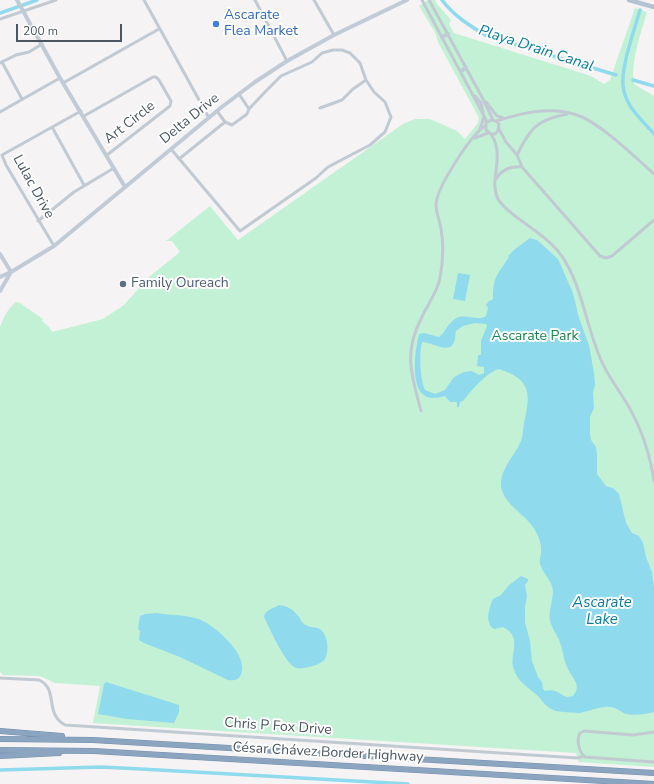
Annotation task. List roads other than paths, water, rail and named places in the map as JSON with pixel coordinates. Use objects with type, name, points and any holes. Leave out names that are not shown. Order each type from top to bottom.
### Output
[{"type":"highway","points":[[0,731],[93,740]]},
{"type":"highway","name":"César Chávez Border Highway","points":[[0,739],[93,740],[654,773]]},
{"type":"highway","name":"César Chávez Border Highway","points":[[0,750],[94,751],[654,784]]},
{"type":"highway","points":[[0,756],[94,751]]},
{"type":"main road","points":[[17,0],[60,78],[125,187]]},
{"type":"main road","name":"Delta Drive","points":[[0,277],[54,246],[208,118],[239,94],[287,61],[334,35],[407,0]]},
{"type":"main road","points":[[629,0],[654,7]]},
{"type":"main road","points":[[442,38],[448,34]]},
{"type":"main road","points":[[461,70],[466,68]]},
{"type":"main road","points":[[0,254],[11,272],[0,291]]},
{"type":"street","points":[[0,19],[22,10],[56,0]]},
{"type":"street","points":[[144,0],[208,118]]},
{"type":"street","points":[[256,0],[287,61]]},
{"type":"street","points":[[314,0],[334,35]]},
{"type":"street","points":[[422,0],[484,114],[486,130],[494,141],[497,152],[496,193],[500,203],[552,245],[560,253],[567,265],[574,280],[600,359],[643,434],[654,481]]},
{"type":"street","points":[[429,0],[494,121],[499,124],[499,129],[506,142],[517,155],[522,167],[600,256],[603,258],[609,258],[654,220]]},
{"type":"street","points":[[63,83],[159,29]]},
{"type":"street","points":[[22,99],[1,63],[16,55],[29,52],[42,44]]},
{"type":"street","points":[[171,149],[240,231],[316,178],[328,167],[370,145],[385,132],[391,117],[385,102],[374,92],[366,80],[360,63],[350,53],[342,50],[333,50],[322,53],[312,62],[281,76],[272,84],[247,114],[232,125],[224,122],[217,111]]},
{"type":"street","name":"Art Circle","points":[[82,114],[153,77],[156,77],[159,80],[170,101],[170,105],[106,155]]},
{"type":"street","points":[[0,112],[60,78]]},
{"type":"street","points":[[320,108],[342,100],[353,89],[366,80]]},
{"type":"street","points":[[239,94],[250,109]]},
{"type":"street","points":[[483,99],[497,116],[508,117]]},
{"type":"street","points":[[480,129],[489,121],[539,111],[557,111],[569,114],[584,118],[596,126],[654,174]]},
{"type":"street","name":"Lulac Drive","points":[[54,246],[6,165],[2,155],[52,128],[82,114]]},
{"type":"street","points":[[422,411],[412,378],[411,350],[417,328],[434,294],[440,278],[443,252],[441,230],[436,206],[437,200],[440,190],[462,152],[480,129],[484,120],[484,114]]},
{"type":"street","points":[[517,155],[533,128],[549,119],[569,114]]},
{"type":"street","points":[[179,160],[224,122]]},
{"type":"street","points":[[52,128],[84,185]]},
{"type":"street","points":[[473,139],[481,134],[497,133],[499,129]]},
{"type":"street","points":[[496,179],[498,175],[507,169],[517,166],[522,167]]},
{"type":"street","points":[[38,220],[84,185],[114,168]]},
{"type":"street","name":"Chris P Fox Drive","points":[[0,678],[42,681],[50,691],[54,714],[58,720],[65,725],[578,758],[583,756],[588,758],[654,762]]},
{"type":"street","points":[[583,756],[580,750],[578,738],[578,735],[582,732],[633,735],[654,732]]},
{"type":"water","name":"Ascarate Lake","points":[[530,238],[537,240],[558,259],[573,293],[579,318],[589,345],[595,384],[593,393],[594,408],[590,417],[590,434],[591,440],[596,447],[597,474],[606,486],[613,488],[619,494],[626,523],[632,533],[639,536],[643,543],[646,557],[652,572],[654,587],[654,712],[630,715],[612,707],[599,708],[580,713],[556,711],[546,705],[518,678],[513,665],[513,636],[503,627],[495,629],[492,628],[488,618],[493,599],[501,595],[509,585],[521,576],[528,579],[525,585],[527,596],[525,622],[530,641],[532,661],[538,677],[542,682],[543,689],[545,691],[555,691],[567,697],[573,696],[577,688],[577,685],[567,667],[560,643],[550,620],[553,591],[551,584],[540,564],[541,544],[533,526],[506,499],[501,486],[503,473],[522,438],[528,404],[526,389],[523,383],[517,378],[510,373],[499,369],[484,378],[463,401],[460,402],[459,407],[457,407],[457,402],[450,402],[445,396],[432,398],[424,395],[419,389],[416,381],[415,361],[419,334],[424,333],[439,337],[450,323],[459,317],[480,318],[486,316],[488,308],[486,305],[493,299],[496,276],[509,257],[508,256]],"holes":[[[475,323],[486,324],[487,326],[481,341],[481,355],[478,355],[477,366],[484,367],[484,373],[479,375],[472,371],[464,372],[454,377],[445,390],[435,394],[425,390],[420,367],[422,342],[444,348],[451,347],[455,339],[456,331],[463,326]]]},
{"type":"water","points":[[458,273],[470,275],[465,301],[453,299]]},
{"type":"water","points":[[279,605],[288,607],[303,623],[319,628],[323,632],[327,642],[327,649],[325,659],[323,661],[305,668],[297,668],[294,667],[286,658],[277,644],[264,617],[268,611]]},
{"type":"water","points":[[157,613],[186,616],[198,619],[216,630],[236,651],[242,667],[240,677],[236,680],[228,680],[180,657],[139,640],[140,631],[138,629],[140,616]]},
{"type":"water","points":[[106,682],[179,705],[179,712],[174,723],[127,719],[98,714],[104,684]]},
{"type":"waterway","name":"Playa Drain Canal","points":[[0,13],[37,0]]},
{"type":"waterway","name":"Playa Drain Canal","points":[[442,0],[457,16],[487,36],[616,75]]},
{"type":"waterway","name":"Playa Drain Canal","points":[[640,10],[626,58],[623,85],[624,92],[630,106],[654,134]]},
{"type":"waterway","name":"Playa Drain Canal","points":[[633,80],[654,86]]},
{"type":"waterway","points":[[0,770],[101,767],[408,784]]},
{"type":"place","name":"Ascarate Flea Market","points":[[216,24]]},
{"type":"place","name":"Family Oureach","points":[[123,284]]},
{"type":"park label","name":"Ascarate Park","points":[[535,337]]}]
